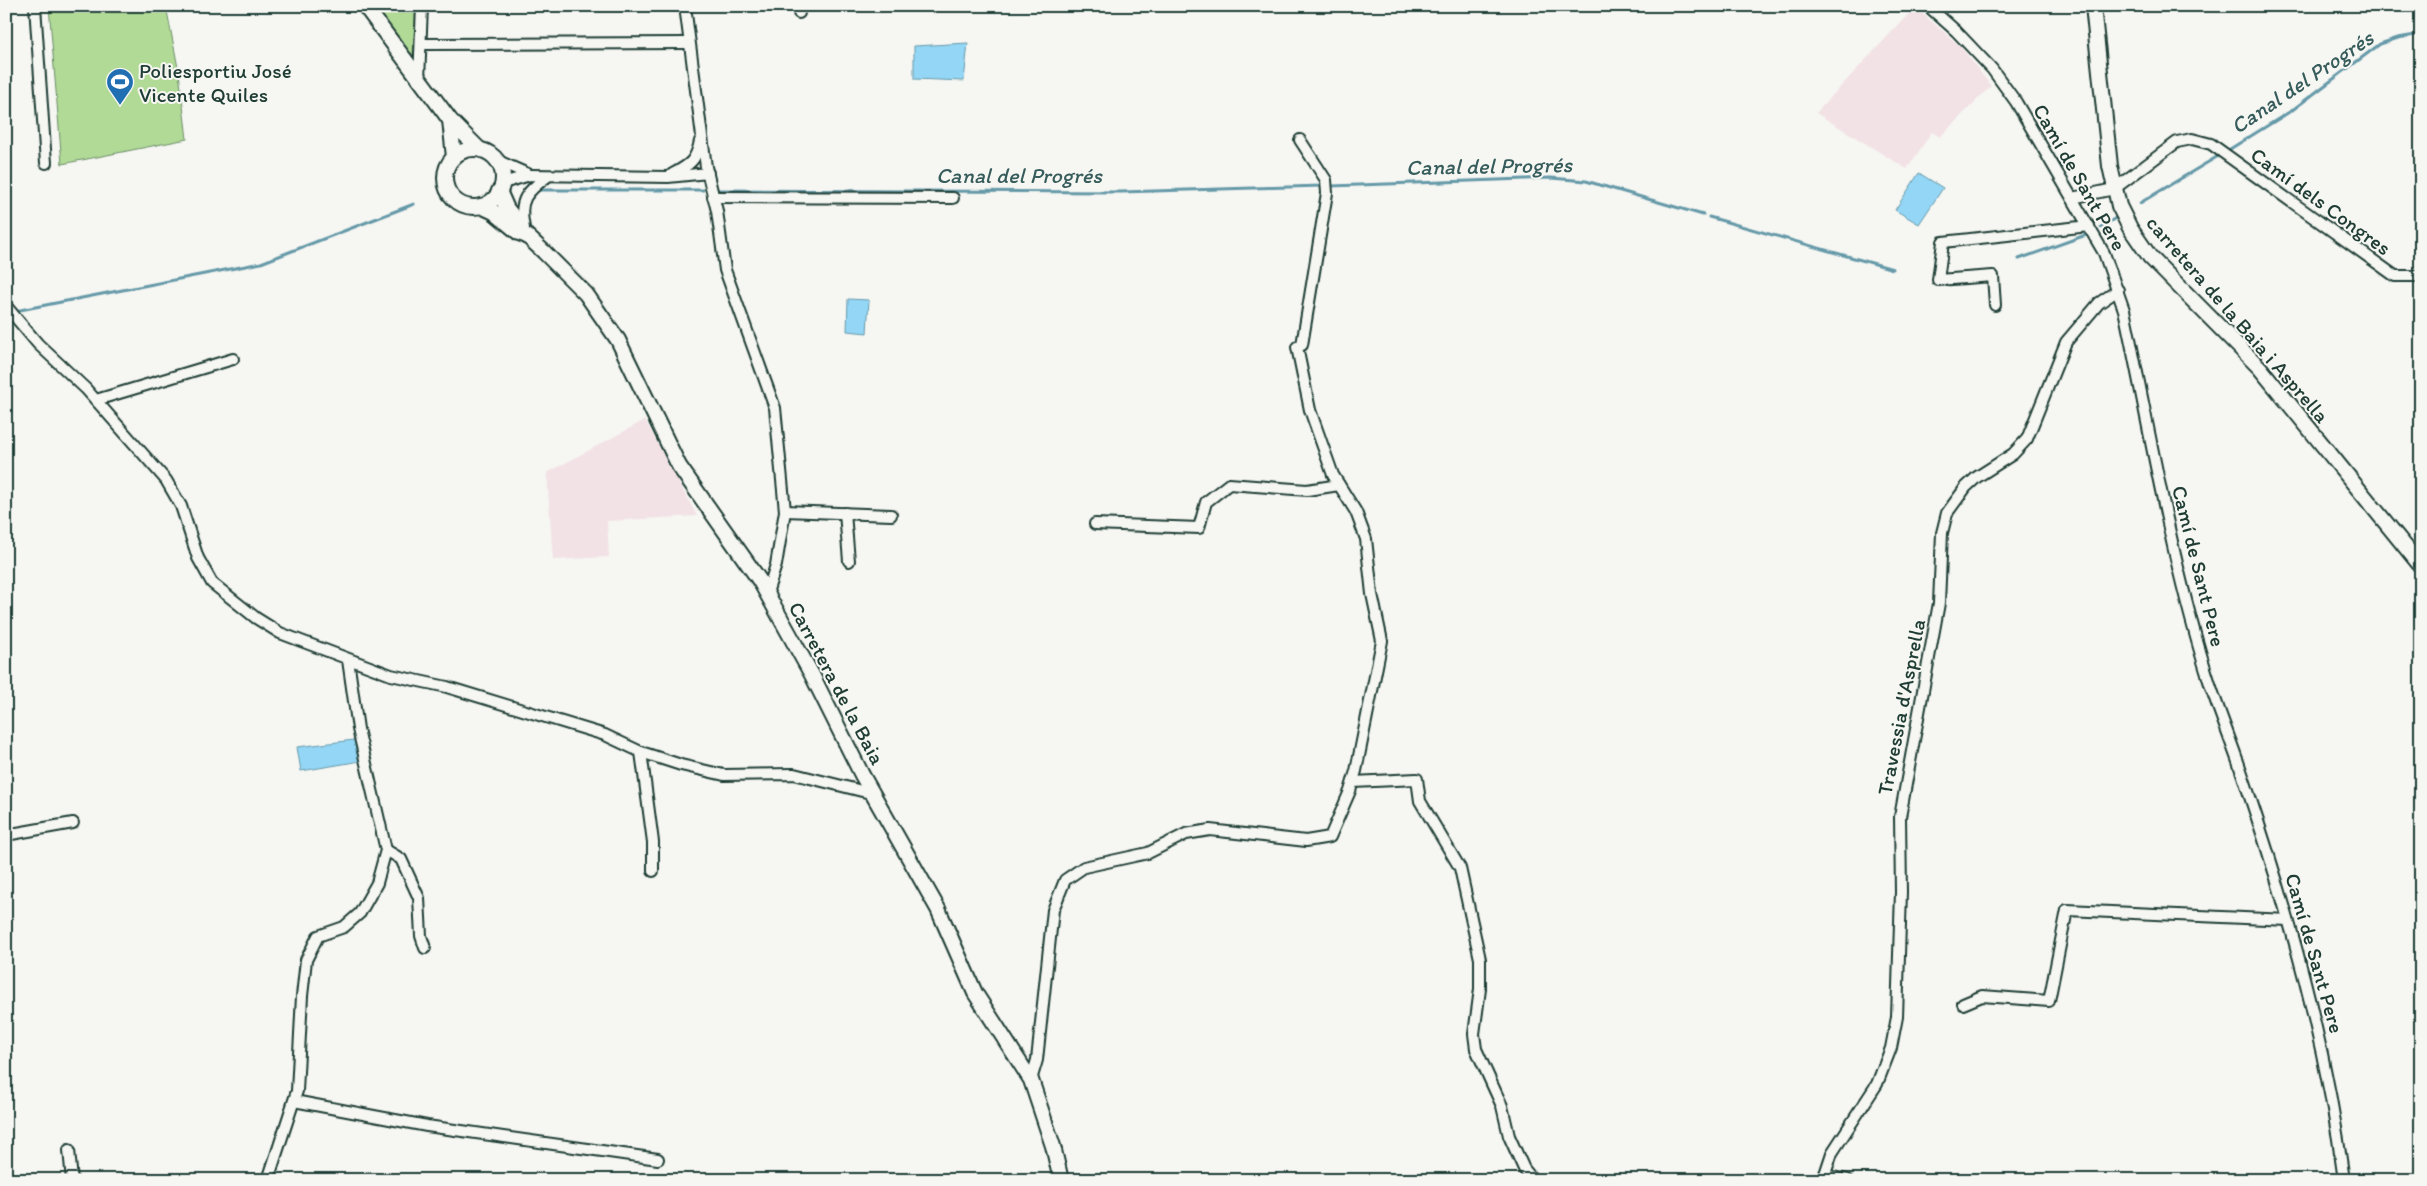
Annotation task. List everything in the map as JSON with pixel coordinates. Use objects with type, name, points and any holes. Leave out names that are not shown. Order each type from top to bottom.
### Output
[{"type":"main road","points":[[365,6],[450,120],[479,149],[493,156],[502,168],[501,187],[496,198],[481,206],[470,207],[461,204],[449,192],[445,174],[454,157],[462,151],[479,149]]},
{"type":"main road","name":"carretera de la Baia i Asprella","points":[[2094,6],[2114,189],[2130,228],[2150,257],[2260,368],[2421,566]]},
{"type":"main road","points":[[450,120],[454,157]]},
{"type":"main road","name":"Carretera de la Baia","points":[[501,187],[511,216],[586,294],[618,340],[679,466],[738,548],[767,593],[874,794],[938,909],[974,993],[1031,1080],[1053,1146],[1060,1180]]},
{"type":"main road","name":"Carretera de la Baia","points":[[481,206],[494,212],[519,233],[526,233]]},
{"type":"street","points":[[35,6],[46,163]]},
{"type":"street","points":[[419,80],[422,6]]},
{"type":"street","points":[[685,6],[707,170],[725,270],[775,408],[785,512],[776,565],[767,593]]},
{"type":"street","name":"Camí de Sant Pere","points":[[1928,6],[1956,30],[1992,69],[2016,102],[2104,253],[2118,290],[2124,310],[2161,494],[2185,597],[2210,684],[2245,781],[2318,1025],[2330,1081],[2344,1180]]},
{"type":"street","points":[[421,44],[689,43]]},
{"type":"street","points":[[668,177],[690,165],[698,151],[702,134]]},
{"type":"street","name":"Camí dels Congres","points":[[2072,198],[2114,189],[2177,142],[2192,139],[2212,144],[2395,276],[2421,276]]},
{"type":"street","points":[[1031,1080],[1037,1060],[1053,910],[1065,880],[1084,868],[1148,853],[1186,834],[1210,830],[1306,841],[1330,837],[1353,782],[1382,641],[1372,594],[1366,539],[1356,512],[1333,476],[1310,410],[1299,346],[1327,193],[1326,180],[1300,140]]},
{"type":"street","points":[[496,160],[530,176]]},
{"type":"street","points":[[501,187],[530,176],[668,177],[707,170]]},
{"type":"street","points":[[526,233],[522,203],[532,187],[548,176]]},
{"type":"street","points":[[713,197],[952,198]]},
{"type":"street","points":[[1995,305],[1993,276],[1938,280],[1943,242],[2089,226]]},
{"type":"street","name":"Travessia d'Asprella","points":[[1823,1177],[1832,1153],[1877,1084],[1891,1048],[1897,1017],[1902,892],[1900,817],[1939,604],[1942,533],[1948,513],[1966,488],[1977,477],[2013,454],[2027,439],[2066,342],[2098,303],[2118,290]]},
{"type":"street","points":[[6,306],[38,344],[96,400],[166,480],[180,506],[198,558],[212,583],[256,618],[280,633],[391,675],[448,687],[605,735],[641,752],[681,765],[724,775],[794,774],[874,794]]},
{"type":"street","points":[[96,400],[233,359]]},
{"type":"street","points":[[1095,524],[1199,528],[1206,502],[1229,484],[1307,490],[1339,485]]},
{"type":"street","points":[[785,512],[891,515]]},
{"type":"street","points":[[845,513],[849,560]]},
{"type":"street","points":[[268,1180],[296,1091],[306,960],[318,936],[344,927],[360,913],[377,883],[386,850],[358,728],[348,660]]},
{"type":"street","points":[[641,752],[653,842],[653,871]]},
{"type":"street","points":[[1353,782],[1417,779],[1420,801],[1460,868],[1480,959],[1480,989],[1474,1034],[1476,1049],[1502,1106],[1513,1144],[1524,1169],[1533,1180]]},
{"type":"street","points":[[6,835],[73,823]]},
{"type":"street","points":[[386,850],[401,859],[419,898],[421,936],[425,948]]},
{"type":"street","points":[[1962,1004],[1982,996],[2049,1002],[2067,910],[2288,920]]},
{"type":"street","points":[[294,1101],[427,1126],[658,1160]]},
{"type":"street","points":[[68,1150],[72,1180]]},
{"type":"street","points":[[1823,1177],[1847,1180]]},
{"type":"shaded area","points":[[1915,7],[1961,47],[1991,86],[1940,137],[1932,132],[1907,169],[1816,113]]},
{"type":"shaded area","points":[[645,420],[697,516],[607,521],[609,557],[553,560],[547,473]]},
{"type":"green space","name":"Poliesportiu José Vicente Quiles","points":[[49,6],[166,6],[179,73],[187,139],[62,164]]},
{"type":"green space","points":[[372,6],[416,6],[413,54],[409,53]]},
{"type":"water","points":[[968,43],[964,81],[914,79],[914,46]]},
{"type":"water","points":[[1919,173],[1943,188],[1919,224],[1895,210]]},
{"type":"water","points":[[848,299],[869,300],[867,333],[847,331]]},
{"type":"water","points":[[354,740],[361,761],[301,771],[297,747]]},
{"type":"waterway","name":"Canal del Progrés","points":[[2230,149],[2291,111],[2380,44],[2398,38],[2421,34]]},
{"type":"waterway","name":"Canal del Progrés","points":[[2140,203],[2220,155]]},
{"type":"waterway","name":"Canal del Progrés","points":[[1331,186],[1551,178],[1586,181],[1703,215]]},
{"type":"waterway","name":"Canal del Progrés","points":[[717,190],[1121,192],[1322,186]]},
{"type":"waterway","points":[[537,190],[703,190]]},
{"type":"waterway","points":[[15,311],[261,263],[414,204]]},
{"type":"waterway","name":"Canal del Progrés","points":[[2101,227],[2119,216]]},
{"type":"waterway","name":"Canal del Progrés","points":[[1709,217],[1893,269]]},
{"type":"waterway","name":"Canal del Progrés","points":[[2019,259],[2086,235]]},
{"type":"place","name":"Poliesportiu José Vicente Quiles","points":[[120,106]]}]
